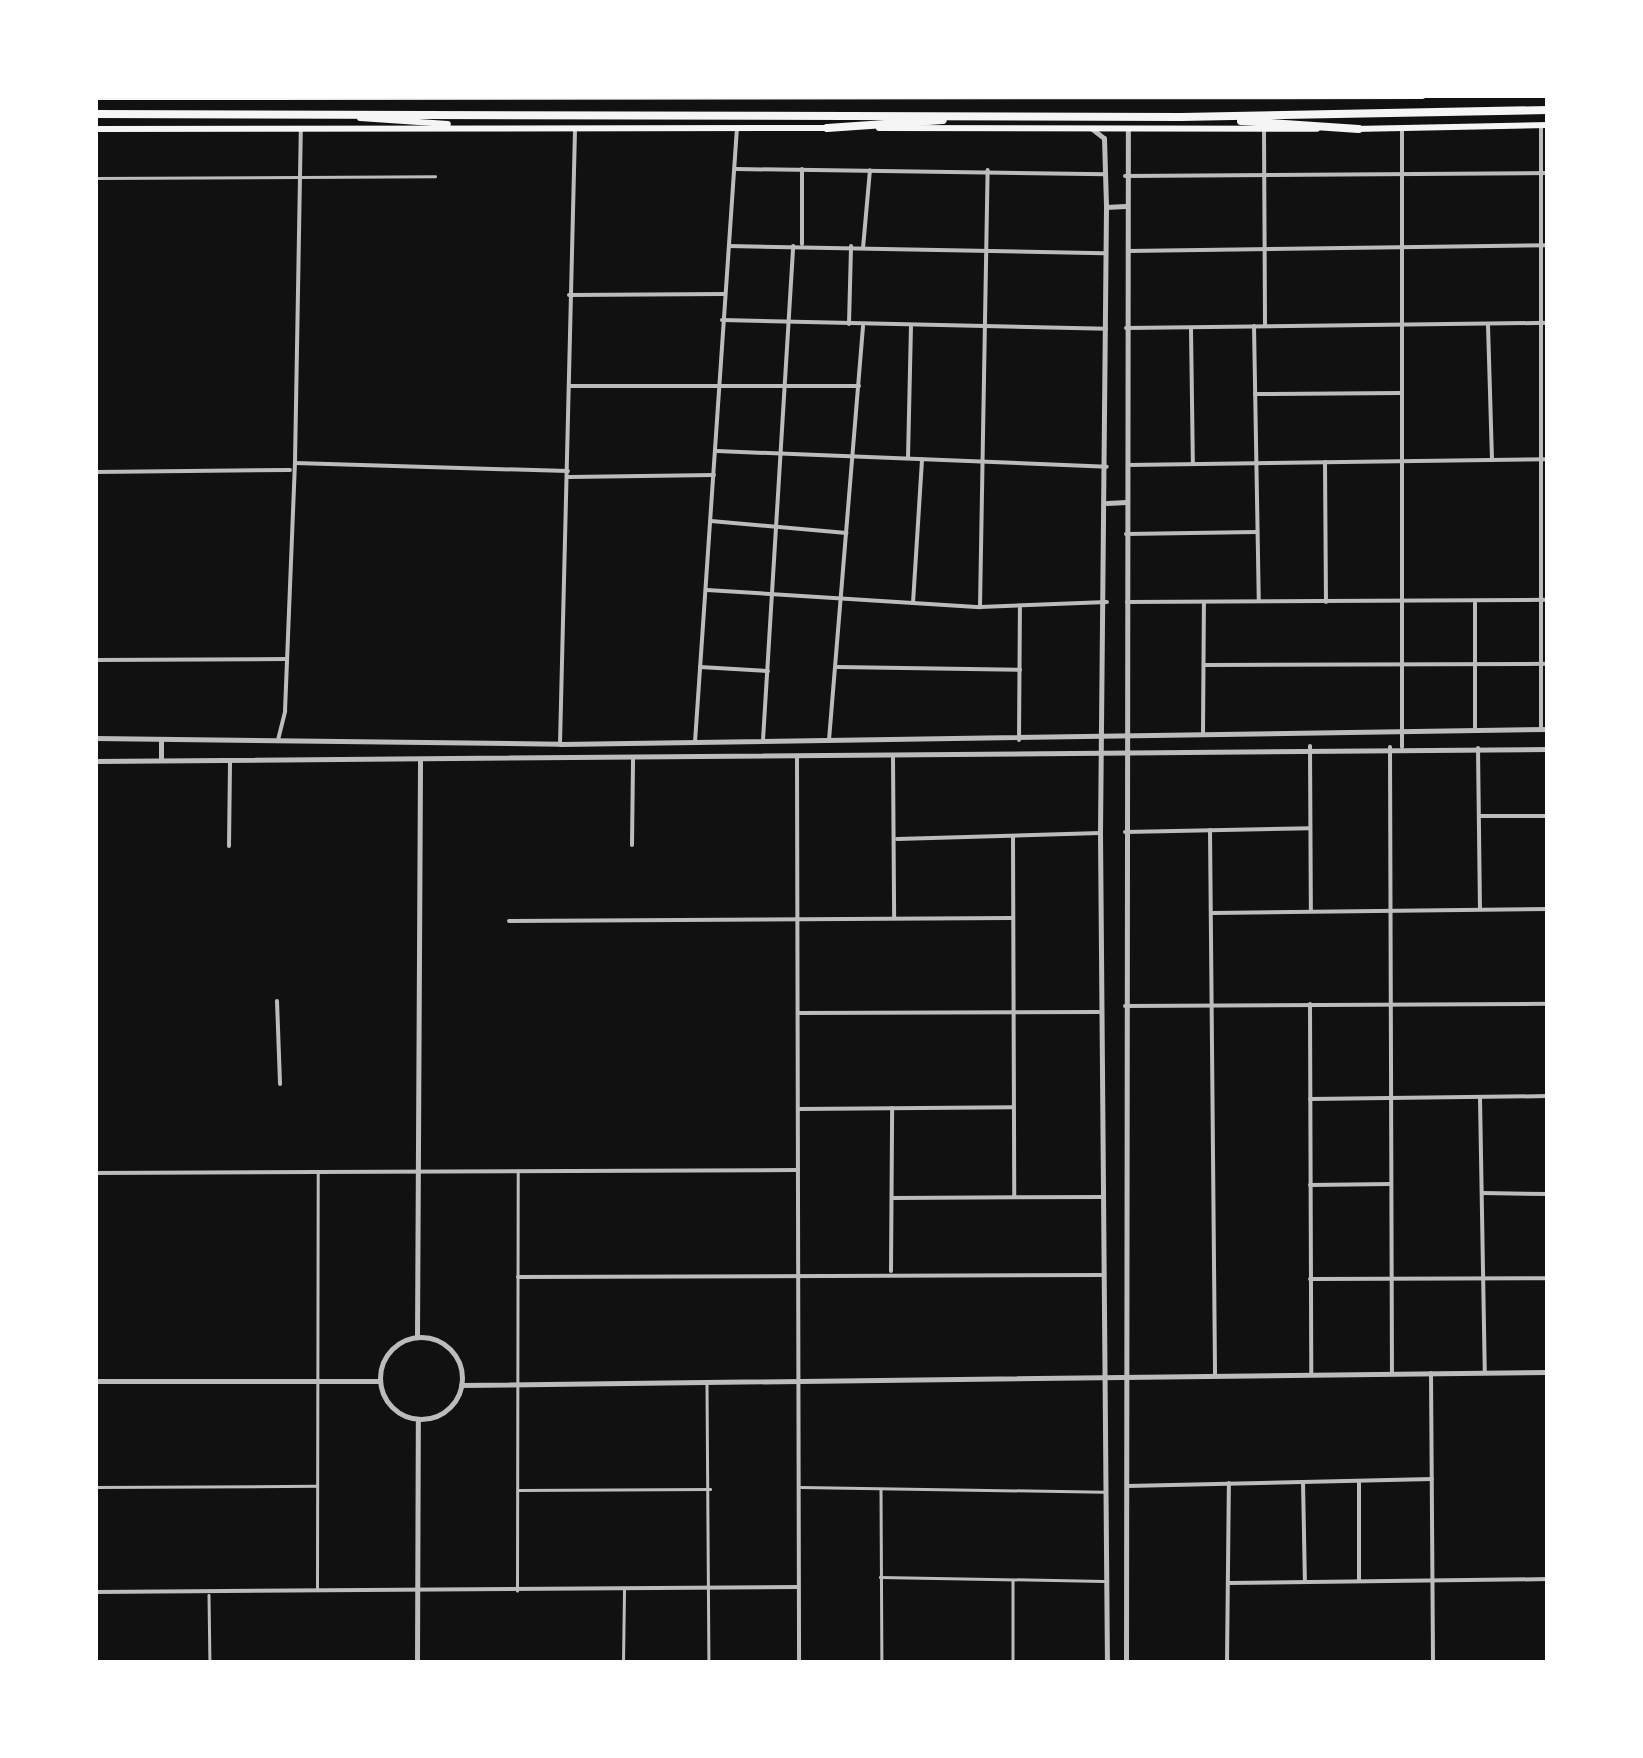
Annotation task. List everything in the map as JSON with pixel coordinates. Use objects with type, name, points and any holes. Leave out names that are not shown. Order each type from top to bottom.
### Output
[{"type":"highway","points":[[956,95],[976,97]]},
{"type":"highway","points":[[95,96],[1422,95]]},
{"type":"highway","points":[[95,115],[1181,117],[1548,110]]},
{"type":"highway","points":[[828,128],[1009,115]]},
{"type":"highway","points":[[1181,117],[1359,129]]},
{"type":"main road","points":[[121,95],[132,96]]},
{"type":"main road","points":[[473,97],[492,95]]},
{"type":"main road","points":[[1209,96],[1223,95]]},
{"type":"main road","points":[[324,116],[513,128]]},
{"type":"main road","points":[[95,128],[1129,126],[1264,130],[1545,125]]},
{"type":"street","points":[[95,738],[560,744],[1019,740],[1402,728],[1544,729],[1540,664],[1540,173],[1545,125]]},
{"type":"street","points":[[1089,126],[1104,138],[1106,174],[1107,602],[1100,832],[1106,1663]]},
{"type":"street","points":[[1126,1663],[1125,176],[1129,126]]},
{"type":"street","points":[[560,744],[575,127]]},
{"type":"street","points":[[278,740],[287,659],[290,470],[295,463],[295,176],[300,128]]},
{"type":"street","points":[[694,742],[736,128]]},
{"type":"street","points":[[1402,129],[1402,747]]},
{"type":"street","points":[[1264,130],[1266,326]]},
{"type":"street","points":[[735,169],[1106,174]]},
{"type":"street","points":[[802,169],[802,246]]},
{"type":"street","points":[[864,248],[870,170]]},
{"type":"street","points":[[980,608],[988,462],[988,170]]},
{"type":"street","points":[[1125,176],[1548,173]]},
{"type":"street","points":[[1106,206],[1125,206]]},
{"type":"street","points":[[1125,251],[1548,245]]},
{"type":"street","points":[[729,246],[1106,253]]},
{"type":"street","points":[[763,740],[786,454],[793,246]]},
{"type":"street","points":[[849,324],[851,246]]},
{"type":"street","points":[[569,295],[724,294]]},
{"type":"street","points":[[722,320],[911,328],[1106,328]]},
{"type":"street","points":[[1126,328],[1548,322]]},
{"type":"street","points":[[1488,323],[1492,460]]},
{"type":"street","points":[[829,740],[863,326]]},
{"type":"street","points":[[1254,326],[1259,602]]},
{"type":"street","points":[[1191,327],[1193,464]]},
{"type":"street","points":[[908,459],[911,328]]},
{"type":"street","points":[[569,386],[859,386]]},
{"type":"street","points":[[1255,394],[1402,393]]},
{"type":"street","points":[[716,450],[1107,467]]},
{"type":"street","points":[[1126,465],[1548,459]]},
{"type":"street","points":[[912,602],[922,460]]},
{"type":"street","points":[[1325,462],[1326,602]]},
{"type":"street","points":[[295,463],[568,474],[714,475]]},
{"type":"street","points":[[95,472],[290,470]]},
{"type":"street","points":[[1107,503],[1126,502]]},
{"type":"street","points":[[1540,509],[1548,508]]},
{"type":"street","points":[[711,520],[846,533]]},
{"type":"street","points":[[1126,534],[1258,532]]},
{"type":"street","points":[[707,590],[980,608],[1107,602]]},
{"type":"street","points":[[1126,602],[1548,600]]},
{"type":"street","points":[[1475,601],[1475,728]]},
{"type":"street","points":[[1203,735],[1204,602]]},
{"type":"street","points":[[1019,740],[1020,608]]},
{"type":"street","points":[[95,660],[287,659]]},
{"type":"street","points":[[1204,666],[1548,664]]},
{"type":"street","points":[[700,667],[768,671]]},
{"type":"street","points":[[836,667],[1020,670]]},
{"type":"street","points":[[160,739],[161,760]]},
{"type":"street","points":[[1310,746],[1311,912]]},
{"type":"street","points":[[95,761],[1124,757],[1310,746],[1548,749]]},
{"type":"street","points":[[1390,747],[1392,1374]]},
{"type":"street","points":[[1478,748],[1480,910]]},
{"type":"street","points":[[893,756],[897,840],[894,917]]},
{"type":"street","points":[[797,757],[799,1663]]},
{"type":"street","points":[[229,846],[230,758]]},
{"type":"street","points":[[632,845],[633,758]]},
{"type":"street","points":[[417,1337],[420,761]]},
{"type":"street","points":[[1479,816],[1548,816]]},
{"type":"street","points":[[1124,832],[1310,828]]},
{"type":"street","points":[[1210,830],[1215,1376]]},
{"type":"street","points":[[897,840],[1100,832]]},
{"type":"street","points":[[1013,837],[1014,1197]]},
{"type":"street","points":[[1211,914],[1548,909]]},
{"type":"street","points":[[509,921],[1011,918]]},
{"type":"street","points":[[276,1001],[280,1084]]},
{"type":"street","points":[[1310,1004],[1310,1374]]},
{"type":"street","points":[[1125,1006],[1548,1004]]},
{"type":"street","points":[[799,1013],[1102,1012]]},
{"type":"street","points":[[1310,1099],[1548,1096]]},
{"type":"street","points":[[1480,1098],[1485,1372]]},
{"type":"street","points":[[799,1109],[1013,1107]]},
{"type":"street","points":[[891,1271],[892,1108]]},
{"type":"street","points":[[95,1173],[798,1170]]},
{"type":"street","points":[[1310,1185],[1391,1184]]},
{"type":"street","points":[[1482,1194],[1548,1194]]},
{"type":"street","points":[[892,1198],[1104,1197]]},
{"type":"street","points":[[518,1277],[891,1271],[1104,1275]]},
{"type":"street","points":[[1310,1279],[1548,1278]]},
{"type":"street","points":[[417,1337],[452,1351],[461,1385],[453,1405],[418,1420],[391,1408],[380,1381],[389,1352],[417,1337]]},
{"type":"street","points":[[461,1385],[1548,1372]]},
{"type":"street","points":[[1431,1373],[1432,1663]]},
{"type":"street","points":[[95,1381],[380,1381]]},
{"type":"street","points":[[417,1663],[418,1420]]},
{"type":"street","points":[[1127,1486],[1432,1479]]},
{"type":"street","points":[[1359,1480],[1359,1581]]},
{"type":"street","points":[[1303,1482],[1305,1582]]},
{"type":"street","points":[[1228,1663],[1229,1483]]},
{"type":"street","points":[[1228,1583],[1548,1579]]},
{"type":"street","points":[[95,1592],[517,1592],[798,1587]]},
{"type":"lane","points":[[95,178],[435,176]]},
{"type":"lane","points":[[517,1592],[521,1384],[518,1172]]},
{"type":"lane","points":[[316,1590],[318,1173]]},
{"type":"lane","points":[[706,1382],[709,1663]]},
{"type":"lane","points":[[95,1487],[318,1486]]},
{"type":"lane","points":[[800,1487],[1105,1492]]},
{"type":"lane","points":[[518,1490],[710,1488]]},
{"type":"lane","points":[[881,1489],[882,1663]]},
{"type":"lane","points":[[880,1578],[1106,1581]]},
{"type":"lane","points":[[966,1663],[1013,1662],[1013,1579]]},
{"type":"lane","points":[[623,1663],[624,1589]]},
{"type":"lane","points":[[209,1593],[210,1663]]}]
